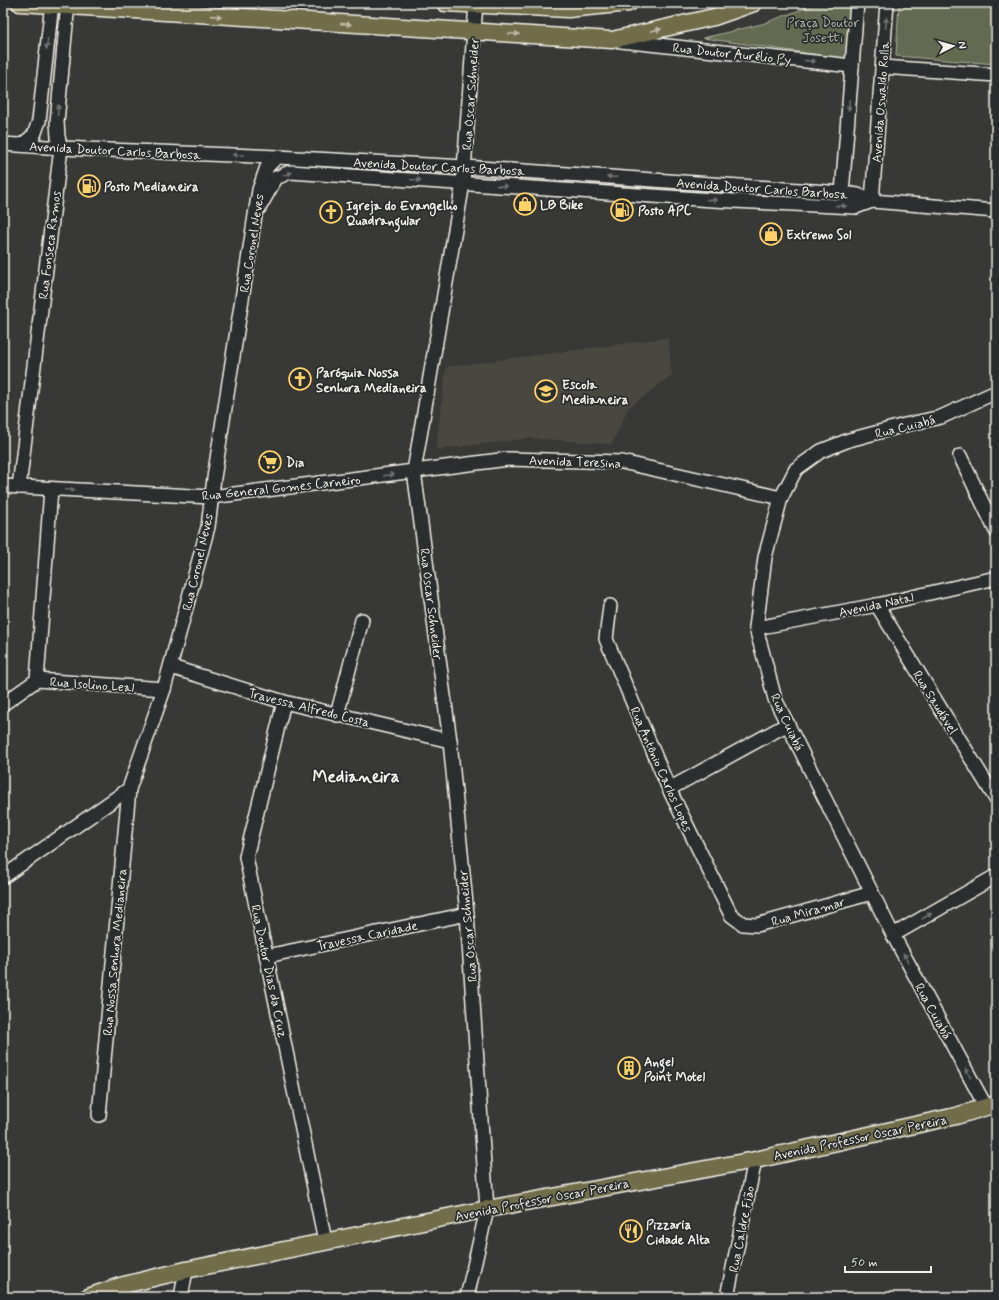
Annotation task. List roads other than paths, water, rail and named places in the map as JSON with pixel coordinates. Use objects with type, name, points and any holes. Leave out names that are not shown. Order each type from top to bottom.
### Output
[{"type":"main road","points":[[20,3],[612,40],[714,17],[754,3]]},
{"type":"main road","points":[[445,3],[568,9],[629,3]]},
{"type":"main road","name":"Avenida Professor Oscar Pereira","points":[[88,1297],[120,1286],[186,1270],[487,1209],[754,1160],[956,1116],[991,1105]]},
{"type":"street","points":[[842,193],[857,3]]},
{"type":"street","name":"Avenida Oswaldo Rolla","points":[[872,201],[887,3]]},
{"type":"street","points":[[22,145],[34,135],[39,122],[52,4]]},
{"type":"street","name":"Rua Oscar Schneider","points":[[468,1297],[487,1209],[467,914],[450,741],[414,471],[463,183],[476,4]]},
{"type":"street","name":"Rua Fonseca Ramos","points":[[19,487],[61,148],[58,137],[57,122],[68,5]]},
{"type":"street","name":"Rua Doutor Aurélio Py","points":[[612,40],[852,66]]},
{"type":"street","points":[[882,67],[996,75]]},
{"type":"street","name":"Avenida Doutor Carlos Barbosa","points":[[3,144],[61,148],[465,166],[842,193],[858,195],[872,201],[996,211]]},
{"type":"street","name":"Rua Coronel Neves","points":[[129,789],[164,689],[208,527],[211,497],[259,190],[267,167],[277,157]]},
{"type":"street","name":"Avenida Doutor Carlos Barbosa","points":[[256,214],[276,178],[290,172],[706,200],[856,207],[872,201]]},
{"type":"street","name":"Rua Cuiabá","points":[[991,1105],[893,935],[775,700],[756,628],[765,557],[781,498],[796,469],[821,451],[849,440],[941,417],[996,392]]},
{"type":"street","points":[[960,456],[996,531]]},
{"type":"street","name":"Avenida Teresina","points":[[414,471],[508,459],[622,462],[781,498]]},
{"type":"street","name":"Rua General Gomes Carneiro","points":[[3,486],[211,497],[414,471]]},
{"type":"street","points":[[37,680],[51,489]]},
{"type":"street","name":"Avenida Natal","points":[[756,628],[996,578]]},
{"type":"street","name":"Rua Saudável","points":[[877,604],[996,799]]},
{"type":"street","name":"Rua Antônio Carlos Lopes","points":[[610,606],[606,640],[669,789],[731,915],[743,924]]},
{"type":"street","points":[[337,715],[362,620]]},
{"type":"street","name":"Travessa Alfredo Costa","points":[[170,667],[284,702],[450,741]]},
{"type":"street","name":"Rua Isolino Leal","points":[[3,704],[37,680],[164,689]]},
{"type":"street","name":"Rua Doutor Dias da Cruz","points":[[284,702],[246,857],[325,1242]]},
{"type":"street","points":[[669,789],[788,724]]},
{"type":"street","points":[[3,877],[129,789]]},
{"type":"street","name":"Rua Nossa Senhora Medianeira","points":[[99,1115],[129,789]]},
{"type":"street","points":[[893,935],[996,876]]},
{"type":"street","name":"Rua Miramar","points":[[743,924],[757,925],[872,893]]},
{"type":"street","name":"Travessa Caridade","points":[[267,956],[467,914]]},
{"type":"street","name":"Rua Caldre Fião","points":[[727,1297],[754,1160]]},
{"type":"street","points":[[181,1297],[186,1270]]},
{"type":"place","name":"Posto Medianeira","points":[[89,186]]},
{"type":"place","name":"LB Bike","points":[[525,204]]},
{"type":"place","name":"Posto APC","points":[[622,210]]},
{"type":"place","name":"Igreja do Evangelho Quadrangular","points":[[331,212]]},
{"type":"place","name":"Extremo Sol","points":[[771,234]]},
{"type":"place","name":"Paróquia Nossa Senhora Medianeira","points":[[300,379]]},
{"type":"place","name":"Escola Medianeira","points":[[546,391]]},
{"type":"place","name":"Dia","points":[[270,462]]},
{"type":"place","name":"Angel Point Motel","points":[[629,1068]]},
{"type":"place","name":"Pizzaria Cidade Alta","points":[[631,1231]]},
{"type":"district","name":"Medianeira","points":[[356,776]]},
{"type":"park label","name":"Praça Doutor Josetti","points":[[823,30]]}]
